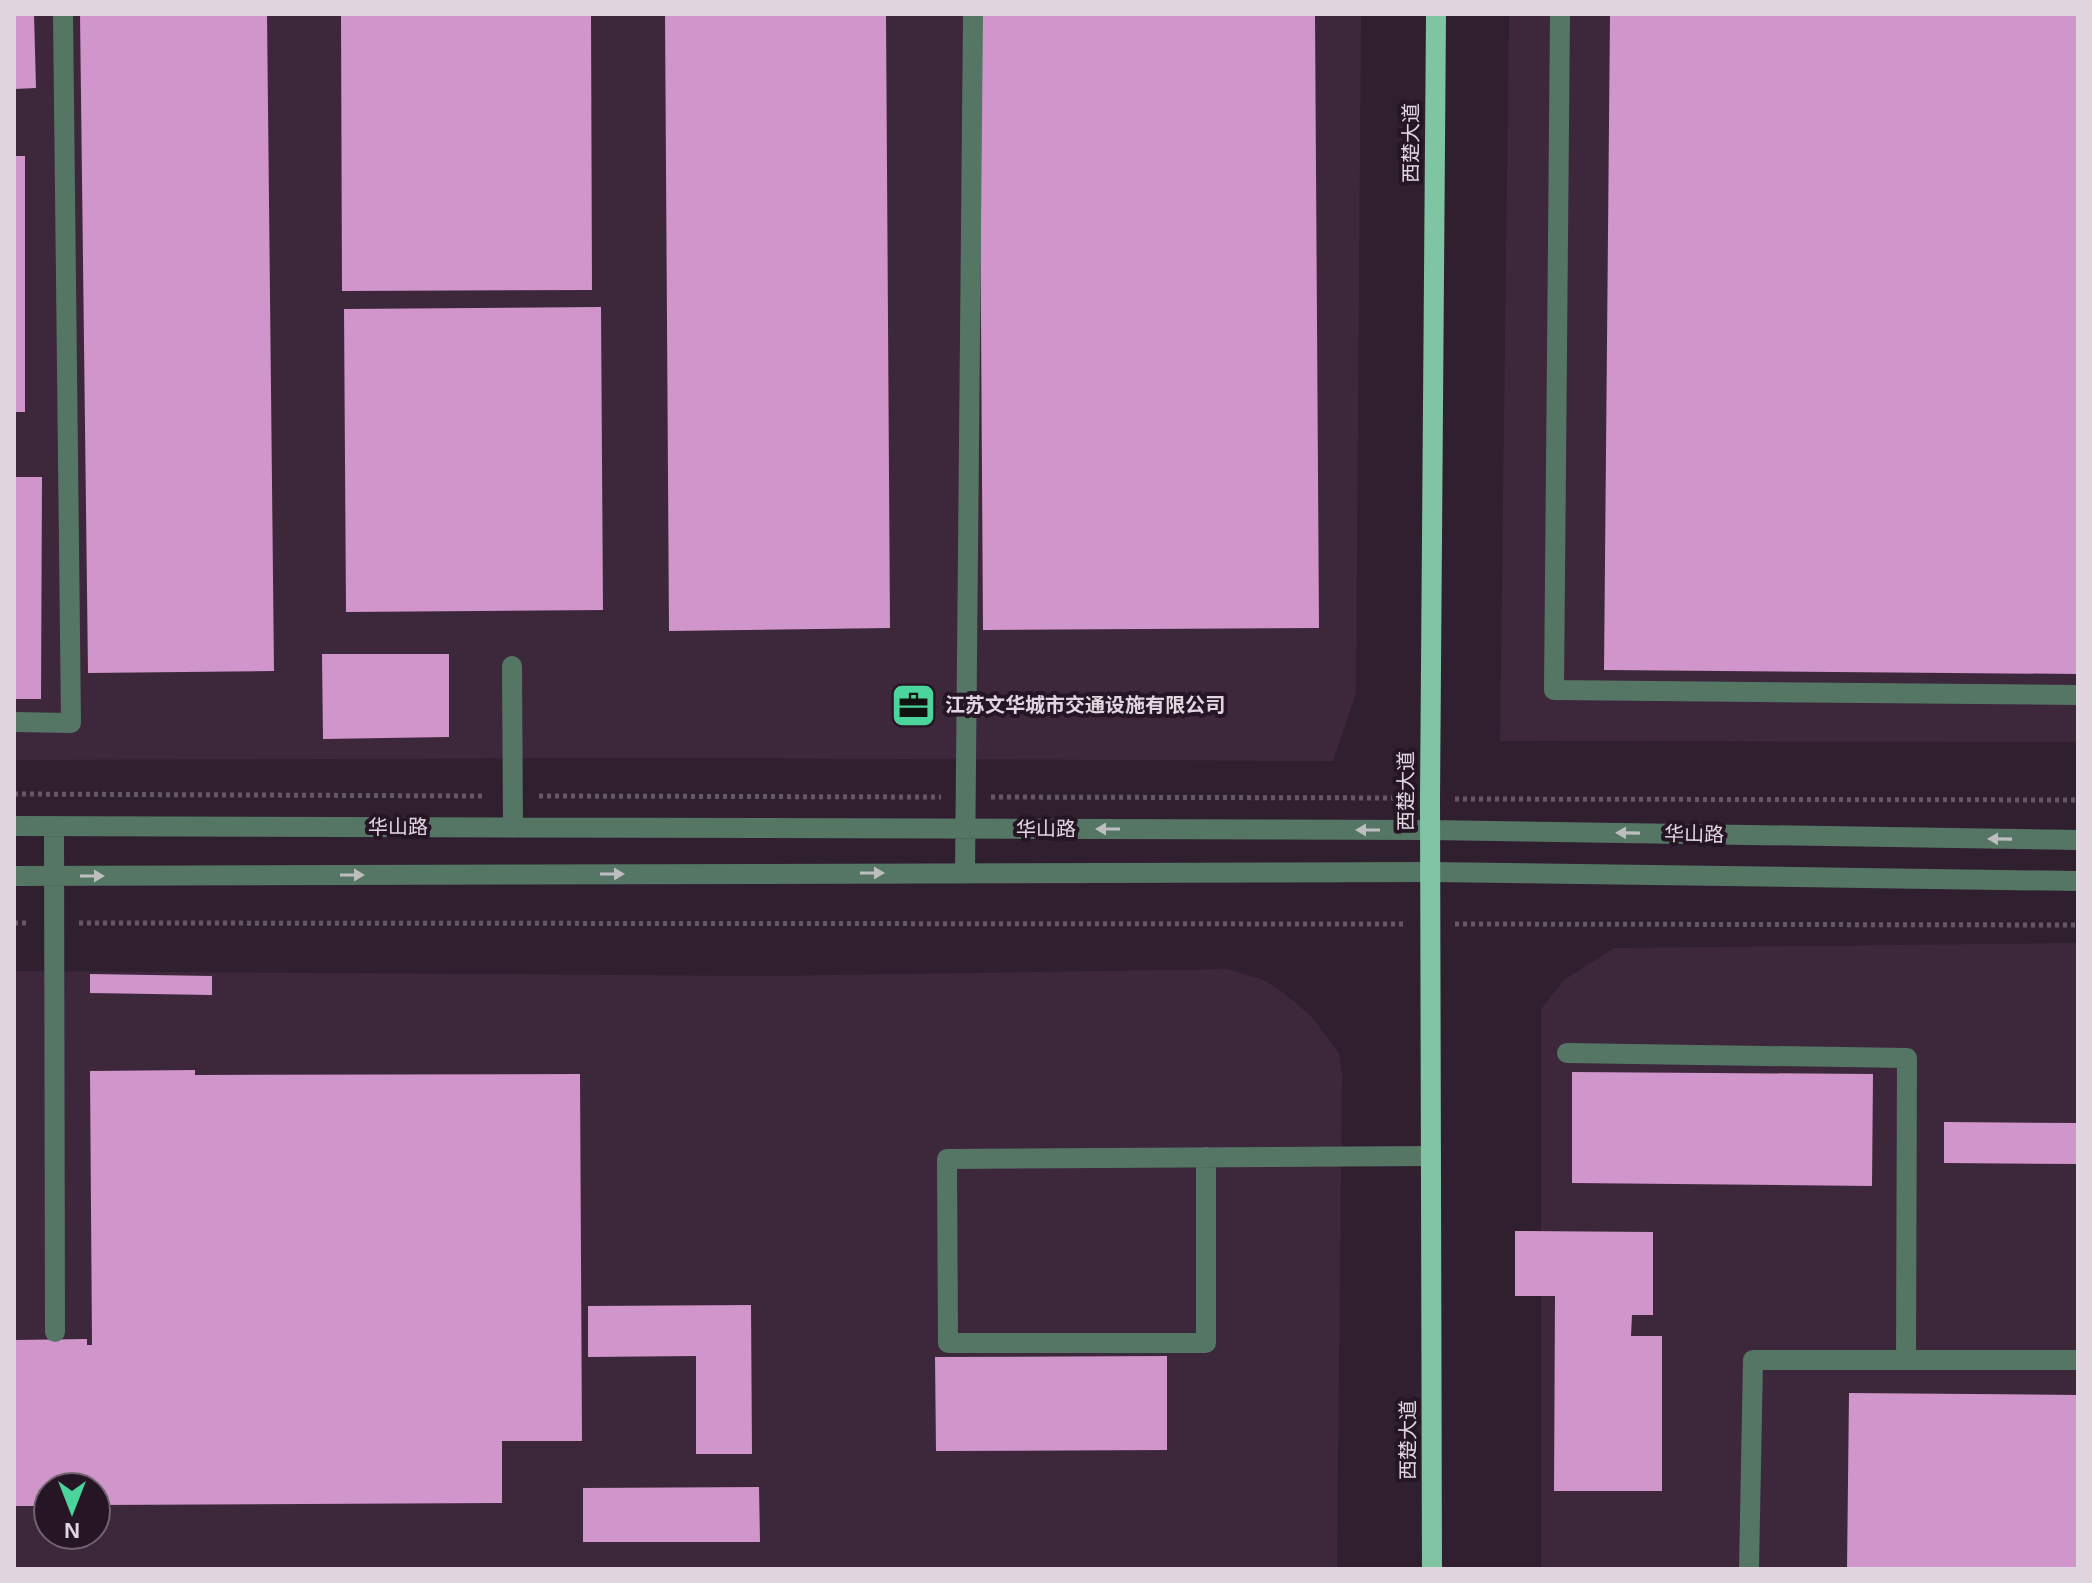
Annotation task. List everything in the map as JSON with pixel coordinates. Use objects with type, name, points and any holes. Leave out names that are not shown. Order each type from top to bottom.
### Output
[{"type":"main road","name":"西楚大道","points":[[1432,1569],[1430,799],[1436,14]]},
{"type":"street","points":[[14,722],[71,723],[63,14]]},
{"type":"street","points":[[965,873],[973,14]]},
{"type":"street","points":[[1560,14],[1554,690],[2078,695]]},
{"type":"street","points":[[512,666],[513,828]]},
{"type":"street","name":"华山路","points":[[14,826],[1430,830],[2078,840]]},
{"type":"street","points":[[54,826],[55,1332]]},
{"type":"street","name":"华山路","points":[[14,876],[1430,872],[2078,881]]},
{"type":"street","points":[[1567,1053],[1907,1058],[1906,1360]]},
{"type":"street","points":[[1206,1157],[1206,1343],[948,1343],[947,1159],[1206,1157],[1431,1156]]},
{"type":"street","points":[[1749,1569],[1753,1360],[2078,1360]]},
{"type":"path","points":[[14,794],[2078,800]]},
{"type":"path","points":[[14,923],[2078,925]]},
{"type":"shaded area","points":[[14,14],[1361,14],[1356,693],[1333,761],[672,758],[14,760]]},
{"type":"shaded area","points":[[1509,14],[2078,14],[2078,742],[1500,741]]},
{"type":"shaded area","points":[[2078,943],[2078,1569],[1541,1569],[1541,1009],[1564,980],[1614,948]]},
{"type":"shaded area","points":[[1228,969],[1264,980],[1312,1017],[1339,1053],[1342,1076],[1337,1569],[14,1569],[14,971],[771,976]]},
{"type":"building","points":[[14,14],[34,14],[36,88],[14,89]]},
{"type":"building","points":[[80,14],[267,14],[274,671],[88,673]]},
{"type":"building","points":[[341,14],[591,14],[592,290],[342,291]]},
{"type":"building","points":[[665,14],[886,14],[890,628],[669,631]]},
{"type":"building","points":[[979,14],[1315,14],[1319,628],[983,630]]},
{"type":"building","points":[[1610,14],[2078,14],[2078,674],[1604,670]]},
{"type":"building","points":[[14,156],[25,156],[25,412],[14,412]]},
{"type":"building","points":[[601,307],[603,610],[346,612],[344,309]]},
{"type":"building","points":[[14,477],[42,477],[41,699],[14,699]]},
{"type":"building","points":[[322,654],[449,654],[449,737],[323,739]]},
{"type":"building","points":[[90,974],[212,976],[212,995],[90,993]]},
{"type":"building","points":[[195,1070],[195,1075],[580,1074],[582,1441],[502,1441],[502,1503],[112,1505],[112,1471],[32,1471],[32,1506],[14,1506],[14,1340],[87,1339],[87,1345],[92,1345],[90,1071]]},
{"type":"building","points":[[1572,1072],[1873,1074],[1872,1186],[1572,1183]]},
{"type":"building","points":[[1944,1122],[2078,1123],[2078,1164],[1944,1163]]},
{"type":"building","points":[[1515,1231],[1653,1232],[1653,1315],[1632,1315],[1631,1336],[1662,1336],[1662,1491],[1554,1491],[1555,1296],[1515,1296]]},
{"type":"building","points":[[751,1305],[752,1454],[696,1454],[696,1356],[588,1357],[588,1306]]},
{"type":"building","points":[[1167,1356],[1167,1450],[936,1451],[935,1357]]},
{"type":"building","points":[[1849,1393],[2078,1395],[2078,1569],[1847,1569]]},
{"type":"building","points":[[759,1487],[760,1542],[583,1542],[583,1488]]},
{"type":"place","name":"江苏文华城市交通设施有限公司","points":[[914,705]]}]
